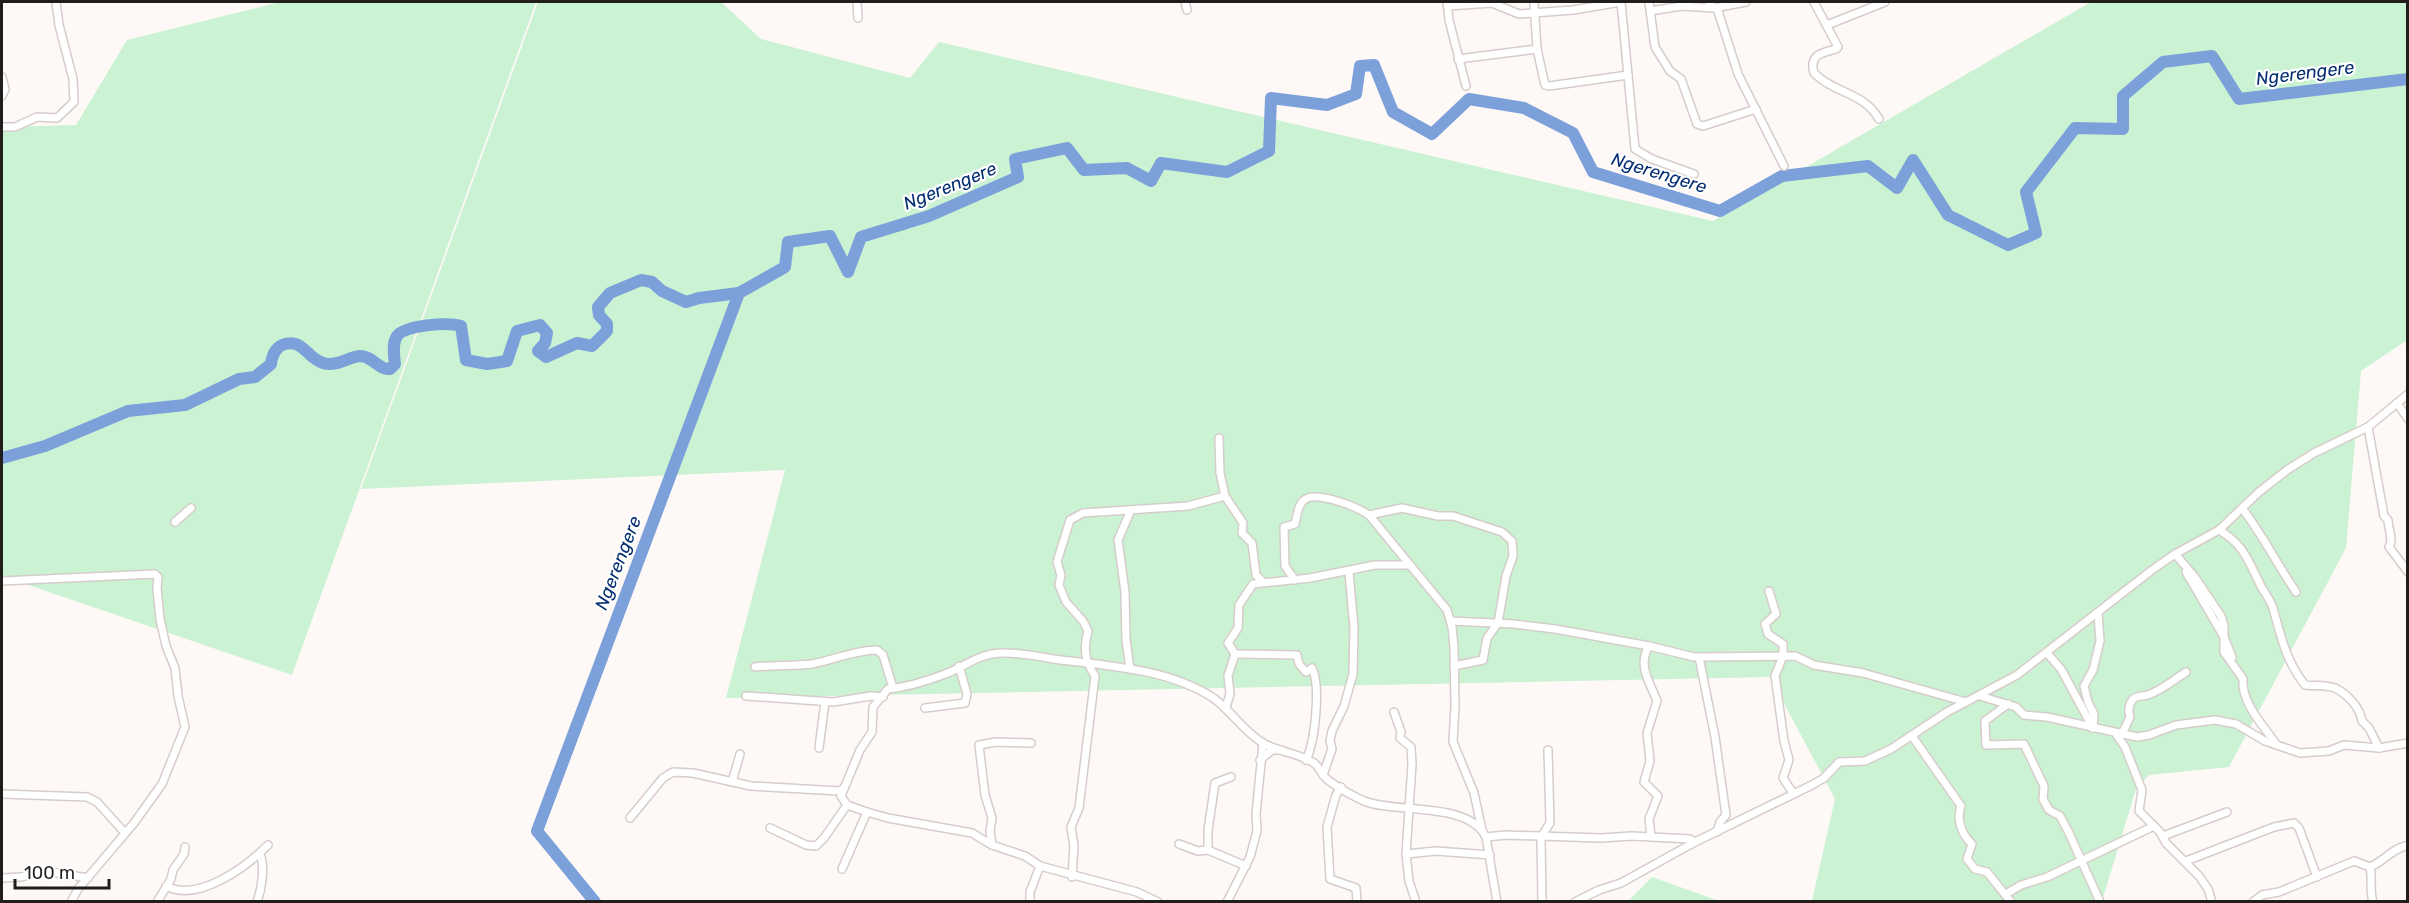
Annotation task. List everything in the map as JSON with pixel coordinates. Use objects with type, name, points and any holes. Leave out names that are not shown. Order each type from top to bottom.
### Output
[{"type":"street","points":[[2,127],[15,127],[37,117],[57,118],[74,102],[73,79],[59,25],[56,2]]},
{"type":"street","points":[[856,2],[858,18]]},
{"type":"street","points":[[1185,2],[1186,10]]},
{"type":"street","points":[[1534,2],[1537,49],[1543,82],[1547,86],[1628,75]]},
{"type":"street","points":[[1466,86],[1447,4],[1492,3],[1513,14],[1536,14],[1621,2],[1635,149],[1652,159],[1694,174]]},
{"type":"street","points":[[1649,2],[1655,47],[1670,71],[1681,79],[1696,123],[1703,126],[1756,109]]},
{"type":"street","points":[[1650,11],[1682,6],[1746,2]]},
{"type":"street","points":[[1814,2],[1838,47],[1820,52],[1815,57],[1812,64],[1815,74],[1830,84],[1866,101],[1879,119]]},
{"type":"street","points":[[1827,25],[1884,2]]},
{"type":"street","points":[[1712,4],[1718,11],[1738,74],[1784,166]]},
{"type":"street","points":[[1458,59],[1537,49]]},
{"type":"street","points":[[2,77],[5,89],[2,96]]},
{"type":"street","points":[[1575,902],[1599,890],[1621,883],[1695,842],[1824,778],[1839,762],[1865,761],[1891,749],[1966,702],[2017,675],[2175,554],[2219,530],[2287,470],[2314,453],[2368,427],[2408,394]]},
{"type":"street","points":[[2397,403],[2408,419]]},
{"type":"street","points":[[2368,427],[2377,486],[2384,516],[2388,520],[2391,541],[2389,547],[2408,572]]},
{"type":"street","points":[[1219,438],[1220,473],[1225,496],[1243,523],[1242,533],[1252,543],[1256,574],[1253,584],[1239,605],[1238,628],[1228,643],[1235,654]]},
{"type":"street","points":[[1072,877],[1074,846],[1071,827],[1079,808],[1095,676],[1086,663],[1085,642],[1088,631],[1083,621],[1066,602],[1059,585],[1061,575],[1057,562],[1070,520],[1083,513],[1188,506],[1225,496]]},
{"type":"street","points":[[1295,580],[1286,566],[1284,527],[1295,524],[1299,507],[1304,500],[1312,497],[1332,500],[1356,506],[1369,516],[1447,610],[1451,621],[1454,666],[1453,746],[1474,793],[1490,855],[1497,902]]},
{"type":"street","points":[[175,522],[191,508]]},
{"type":"street","points":[[1369,516],[1402,508],[1438,516],[1453,516],[1505,534],[1512,541],[1513,556],[1506,576],[1498,623],[1487,638],[1483,660],[1454,666]]},
{"type":"street","points":[[2242,508],[2257,527],[2273,559],[2296,592]]},
{"type":"street","points":[[1130,669],[1126,640],[1125,592],[1118,540],[1131,510]]},
{"type":"street","points":[[2219,530],[2236,541],[2249,561],[2273,607],[2277,629],[2289,663],[2305,685],[2336,688],[2340,693],[2347,695],[2379,748]]},
{"type":"street","points":[[2175,554],[2216,606],[2223,621],[2224,652],[2243,679],[2242,691],[2276,745]]},
{"type":"street","points":[[1253,584],[1349,572],[1375,565],[1408,564]]},
{"type":"street","points":[[1323,774],[1332,749],[1330,741],[1332,731],[1344,706],[1353,674],[1354,628],[1349,572]]},
{"type":"street","points":[[1256,574],[1263,582]]},
{"type":"street","points":[[2,581],[157,575],[156,588],[160,619],[166,646],[175,668],[185,727],[162,784],[71,902]]},
{"type":"street","points":[[1769,591],[1776,614],[1765,624],[1768,634],[1783,644],[1783,656],[1775,676],[1784,741],[1789,760],[1784,778],[1794,793]]},
{"type":"street","points":[[2093,728],[2094,714],[2084,686],[2093,670],[2100,641],[2098,613]]},
{"type":"street","points":[[1451,621],[1555,629],[1699,657],[1783,656],[1801,658],[1814,665],[1863,673],[1966,702]]},
{"type":"street","points":[[2224,637],[2232,657]]},
{"type":"street","points":[[1649,646],[1645,653],[1645,671],[1648,686],[1657,701],[1647,733],[1650,761],[1644,782],[1658,796],[1648,819],[1651,836]]},
{"type":"street","points":[[755,667],[811,664],[849,657],[865,650],[877,650],[883,656],[893,688]]},
{"type":"street","points":[[2047,652],[2061,669],[2093,728]]},
{"type":"street","points":[[1158,902],[1137,892],[1040,867],[1025,856],[992,845],[972,833],[888,818],[847,805],[841,796],[860,750],[872,732],[873,707],[888,689],[922,682],[946,674],[979,657],[1001,653],[1130,669],[1169,678],[1191,686],[1226,707],[1263,743],[1315,763],[1327,780],[1364,801],[1408,810],[1453,814],[1467,819],[1484,833],[1541,837],[1651,836],[1690,839],[1695,842]]},
{"type":"street","points":[[1226,707],[1230,694],[1228,676],[1235,654]]},
{"type":"street","points":[[1235,654],[1297,655],[1299,664],[1306,672],[1312,668],[1317,684],[1315,715],[1311,751],[1306,760]]},
{"type":"street","points":[[1699,657],[1715,738],[1726,815],[1720,822],[1717,832]]},
{"type":"street","points":[[925,708],[965,703],[967,694],[960,666]]},
{"type":"street","points":[[2119,734],[2130,717],[2128,712],[2132,700],[2161,688],[2186,672]]},
{"type":"street","points":[[746,696],[825,702],[871,696],[883,697]]},
{"type":"street","points":[[1980,696],[2016,707],[2024,714],[2142,737],[2185,723],[2226,721],[2276,745],[2292,751],[2309,753],[2329,751],[2344,745],[2379,748],[2408,742]]},
{"type":"street","points":[[819,748],[825,702]]},
{"type":"street","points":[[2008,704],[1985,721],[1986,745],[2024,744],[2044,786],[2043,799],[2049,810],[2060,816],[2082,859],[2100,902]]},
{"type":"street","points":[[1394,712],[1401,732],[1400,738],[1411,747],[1406,854],[1409,881],[1416,902]]},
{"type":"street","points":[[2119,734],[2142,790],[2139,811],[2163,836],[2166,843],[2186,861],[2208,889],[2212,902]]},
{"type":"street","points":[[1912,735],[1961,806],[1959,813],[1963,836],[1972,844],[1967,860],[1975,869],[1987,872],[2011,902]]},
{"type":"street","points":[[992,845],[990,831],[992,818],[985,795],[979,745],[996,742],[1031,743]]},
{"type":"street","points":[[1227,902],[1246,866],[1257,831],[1260,760],[1263,743]]},
{"type":"street","points":[[1260,760],[1272,750],[1283,750]]},
{"type":"street","points":[[1542,902],[1541,837],[1550,823],[1548,750]]},
{"type":"street","points":[[732,782],[740,754]]},
{"type":"street","points":[[630,818],[658,783],[671,773],[690,772],[765,788],[839,791],[843,789]]},
{"type":"street","points":[[1208,850],[1208,830],[1214,804],[1215,783],[1231,777]]},
{"type":"street","points":[[1341,787],[1336,795],[1327,827],[1330,879],[1356,888],[1357,902]]},
{"type":"street","points":[[2,794],[87,797],[97,802],[125,833]]},
{"type":"street","points":[[770,828],[806,845],[816,846],[847,805]]},
{"type":"street","points":[[842,869],[867,812]]},
{"type":"street","points":[[2163,836],[2227,812]]},
{"type":"street","points":[[2186,861],[2274,827],[2294,823],[2299,828],[2318,877]]},
{"type":"street","points":[[2006,894],[2021,885],[2047,876],[2154,826]]},
{"type":"street","points":[[1179,844],[1198,851],[1208,850],[1246,866]]},
{"type":"street","points":[[166,886],[172,892],[189,895],[204,894],[223,884],[268,845]]},
{"type":"street","points":[[2253,902],[2262,895],[2279,892],[2354,861],[2370,867],[2377,864],[2388,853],[2408,845]]},
{"type":"street","points":[[157,902],[184,854],[185,847]]},
{"type":"street","points":[[1406,854],[1436,851],[1490,855]]},
{"type":"street","points":[[257,902],[261,889],[263,863],[260,854]]},
{"type":"street","points":[[1030,902],[1030,892],[1040,867]]},
{"type":"street","points":[[2370,867],[2373,879],[2369,891],[2373,902]]},
{"type":"street","points":[[2,878],[21,877],[45,871],[88,878]]},
{"type":"green space","points":[[280,2],[536,2],[292,675],[2,576],[2,127],[76,125],[127,40]]},
{"type":"green space","points":[[538,2],[721,2],[761,39],[910,78],[939,42],[1713,221],[2091,2],[2407,2],[2407,340],[2361,371],[2346,548],[2229,767],[2149,775],[2136,789],[2102,901],[1812,901],[1835,799],[1770,677],[726,698],[785,470],[361,489]]},
{"type":"green space","points":[[1652,877],[1719,901],[1628,901]]},
{"type":"waterway","name":"Ngerengere","points":[[595,902],[537,831],[739,293],[785,267],[788,242],[830,236],[848,272],[861,237],[929,216],[1018,177],[1015,159],[1067,148],[1084,170],[1127,168],[1151,181],[1161,163],[1227,172],[1269,151],[1271,98],[1327,105],[1356,94],[1360,66],[1374,65],[1393,112],[1432,134],[1469,99],[1524,108],[1573,133],[1593,172],[1720,211],[1782,176],[1868,166],[1897,188],[1913,160],[1948,215],[2008,245],[2036,233],[2026,192],[2075,128],[2123,129],[2123,96],[2163,62],[2212,56],[2239,99],[2408,79]]},
{"type":"waterway","points":[[2,458],[45,446],[128,411],[185,405],[239,379],[255,377],[271,364],[277,349],[289,343],[300,346],[323,363],[333,364],[360,356],[390,369],[395,364],[394,342],[402,332],[427,325],[455,325],[461,326],[466,360],[487,364],[507,361],[517,331],[540,325],[547,333],[545,343],[538,351],[546,357],[577,343],[592,346],[607,331],[607,324],[599,315],[598,307],[610,293],[641,280],[652,282],[662,291],[686,302],[739,293]]}]
